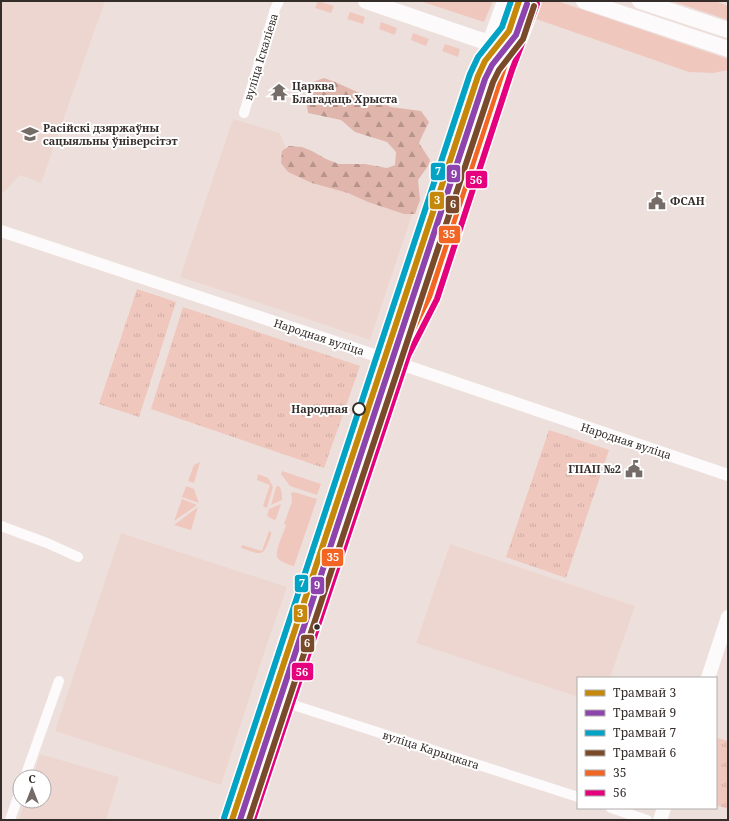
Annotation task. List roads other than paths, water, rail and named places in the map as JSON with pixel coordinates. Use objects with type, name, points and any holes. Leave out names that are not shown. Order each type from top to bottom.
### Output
[{"type":"main road","points":[[366,1],[490,43],[499,44],[516,40]]},
{"type":"main road","points":[[245,820],[399,358],[415,294],[485,84],[490,43],[505,1]]},
{"type":"main road","points":[[584,1],[728,49]]},
{"type":"main road","points":[[640,1],[728,30]]},
{"type":"main road","points":[[399,358],[429,297],[504,67],[529,4]]},
{"type":"main road","points":[[708,677],[728,617]]},
{"type":"main road","points":[[660,820],[664,809]]},
{"type":"street","name":"вуліца Іскаліева","points":[[244,113],[275,9],[279,1]]},
{"type":"street","name":"Народная вуліца","points":[[1,231],[399,358],[728,475]]},
{"type":"street","points":[[1,526],[47,543],[78,557]]},
{"type":"street","points":[[28,769],[59,681]]},
{"type":"street","name":"вуліца Карыцкага","points":[[284,702],[577,797]]},
{"type":"street","points":[[10,820],[14,809]]},
{"type":"street","points":[[614,809],[647,820]]},
{"type":"tram line","name":"7","points":[[224,818],[470,74],[478,57],[502,27],[511,1]]},
{"type":"tram line","name":"3","points":[[232,820],[478,76],[485,61],[509,31],[519,1]]},
{"type":"tram line","name":"9","points":[[240,820],[485,79],[492,65],[516,35],[527,4]]},
{"type":"tram line","name":"6","points":[[249,820],[493,82],[499,70],[523,39],[534,6]]},
{"type":"place","name":"Царква Благадаць Хрыста","points":[[279,92]]},
{"type":"place","name":"Расійскі дзяржаўны сацыяльны ўніверсітэт","points":[[30,134]]},
{"type":"place","name":"ФСАН","points":[[657,201]]},
{"type":"place","name":"Народная","points":[[359,409]]},
{"type":"place","name":"ГПАП №2","points":[[634,469]]}]
